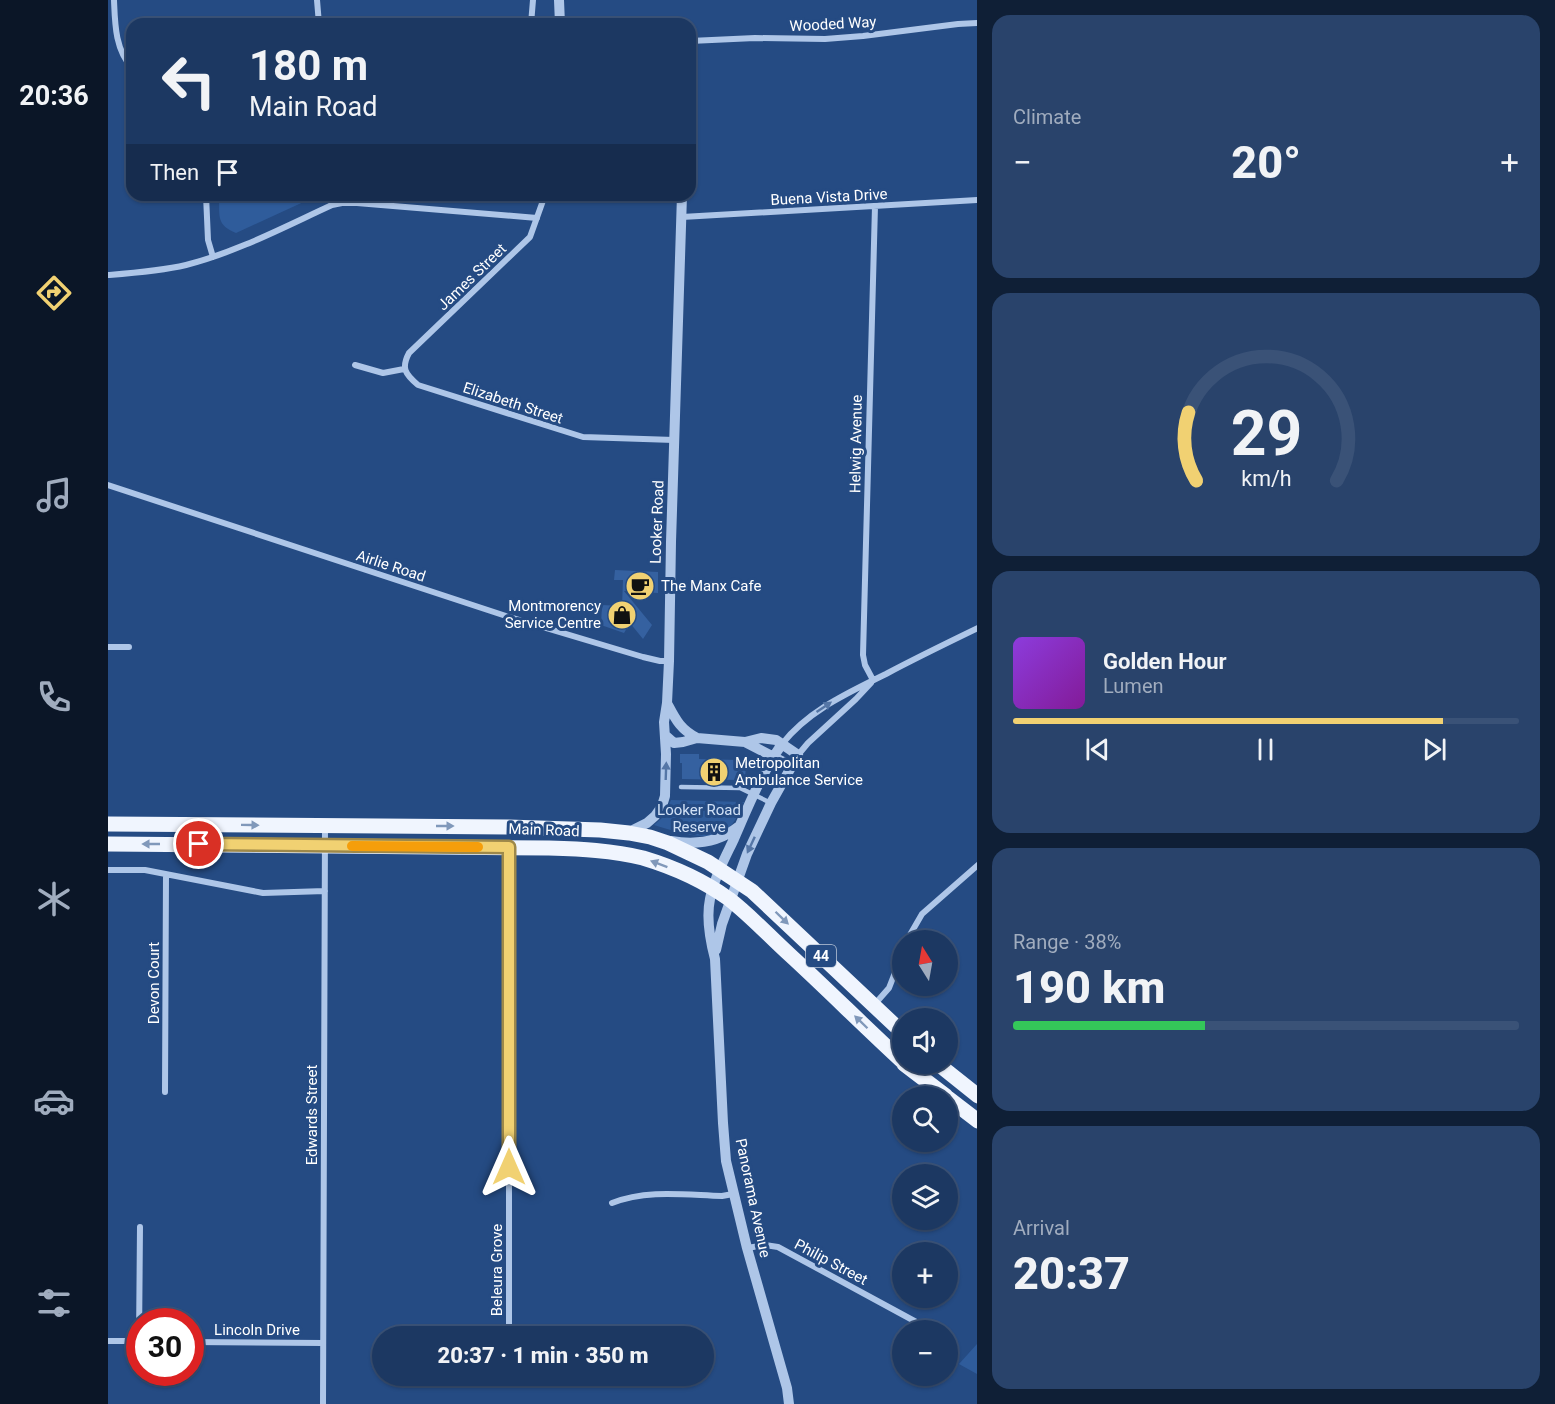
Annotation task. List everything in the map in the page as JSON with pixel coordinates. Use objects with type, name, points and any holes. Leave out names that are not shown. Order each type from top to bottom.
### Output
[{"type":"main road","name":"Main Road","points":[[108,824],[508,827],[629,832],[650,837],[685,851],[720,869],[753,891],[892,1022]]},
{"type":"main road","name":"Main Road","points":[[108,844],[509,847],[594,850],[633,856],[658,864],[713,888],[731,901],[892,1051]]},
{"type":"main road","name":"Main Road","points":[[918,1074],[933,1086]]},
{"type":"main road","points":[[950,1074],[977,1095]]},
{"type":"main road","name":"Main Road","points":[[958,1106],[977,1120]]},
{"type":"street","points":[[114,0],[115,27],[119,46],[126,60]]},
{"type":"street","points":[[317,0],[318,18]]},
{"type":"street","points":[[532,18],[533,0]]},
{"type":"street","points":[[559,0],[560,18]]},
{"type":"street","name":"Wooded Way","points":[[696,41],[755,38],[825,39],[977,23]]},
{"type":"street","name":"Buena Vista Drive","points":[[682,217],[977,200]]},
{"type":"street","points":[[206,201],[208,240],[213,257]]},
{"type":"street","points":[[331,201],[332,205]]},
{"type":"street","name":"James Street","points":[[405,369],[405,360],[409,353],[530,237],[543,201]]},
{"type":"street","name":"Looker Road","points":[[629,832],[655,816],[665,796],[664,722],[669,661],[682,201]]},
{"type":"street","points":[[108,275],[156,271],[213,257],[332,205],[342,203],[357,202],[537,218]]},
{"type":"street","name":"Helwig Avenue","points":[[873,680],[865,665],[863,655],[875,206]]},
{"type":"street","points":[[355,365],[383,373],[405,369]]},
{"type":"street","name":"Elizabeth Street","points":[[405,369],[408,377],[418,385],[583,438],[675,440]]},
{"type":"street","name":"Airlie Road","points":[[108,485],[506,616],[643,657],[669,661]]},
{"type":"street","points":[[783,744],[789,735],[819,711],[857,687],[977,628]]},
{"type":"street","points":[[108,647],[129,646]]},
{"type":"street","points":[[665,735],[674,743],[697,738],[745,742],[761,738],[776,740],[798,755],[873,680]]},
{"type":"street","points":[[667,703],[681,728],[697,738]]},
{"type":"street","points":[[745,742],[791,766]]},
{"type":"street","name":"Panorama Avenue","points":[[715,959],[711,946],[709,913],[713,888],[754,795],[774,756],[783,744]]},
{"type":"street","name":"Panorama Avenue","points":[[789,1404],[783,1373],[747,1248],[726,1161],[715,959],[719,934],[747,854],[771,803],[798,755]]},
{"type":"street","points":[[650,837],[691,843],[706,842],[724,836],[741,824]]},
{"type":"street","name":"Edwards Street","points":[[323,1404],[325,825]]},
{"type":"street","name":"Beleura Grove","points":[[509,847],[509,1326]]},
{"type":"street","points":[[913,930],[922,914],[977,866]]},
{"type":"street","points":[[108,870],[145,870],[263,893],[325,891]]},
{"type":"street","name":"Devon Court","points":[[165,1092],[166,874]]},
{"type":"street","points":[[874,1005],[889,988],[892,980]]},
{"type":"street","points":[[612,1203],[649,1194],[722,1196],[733,1194]]},
{"type":"street","points":[[139,1308],[140,1227]]},
{"type":"street","name":"Philip Street","points":[[747,1248],[765,1245],[778,1247],[913,1320]]},
{"type":"street","points":[[108,1341],[126,1341]]},
{"type":"street","name":"Lincoln Drive","points":[[204,1342],[323,1343]]},
{"type":"lane","points":[[681,787],[740,788],[771,803]]},
{"type":"green space","points":[[219,201],[306,201],[236,233],[225,226],[219,213]]},
{"type":"green space","name":"Looker Road Reserve","points":[[671,800],[744,802],[735,821],[725,830],[716,834],[696,836],[654,825],[663,817]]},
{"type":"green space","points":[[977,1344],[977,1374],[959,1364]]},
{"type":"building","points":[[615,570],[658,572],[658,593],[624,591],[652,625],[643,639],[630,623],[624,633],[601,625],[602,605],[622,606],[623,580],[614,580]]},
{"type":"building","name":"Metropolitan Ambulance Service","points":[[680,754],[699,754],[699,759],[738,760],[738,766],[746,766],[745,778],[738,778],[738,780],[682,779]]},
{"type":"slow traffic","points":[[352,846],[478,847]]},
{"type":"place","name":"The Manx Cafe","points":[[640,586]]},
{"type":"place","name":"Montmorency Service Centre","points":[[622,615]]},
{"type":"place","name":"Metropolitan Ambulance Service","points":[[714,772]]},
{"type":"route","points":[[199,844],[509,847],[509,1167]]}]
